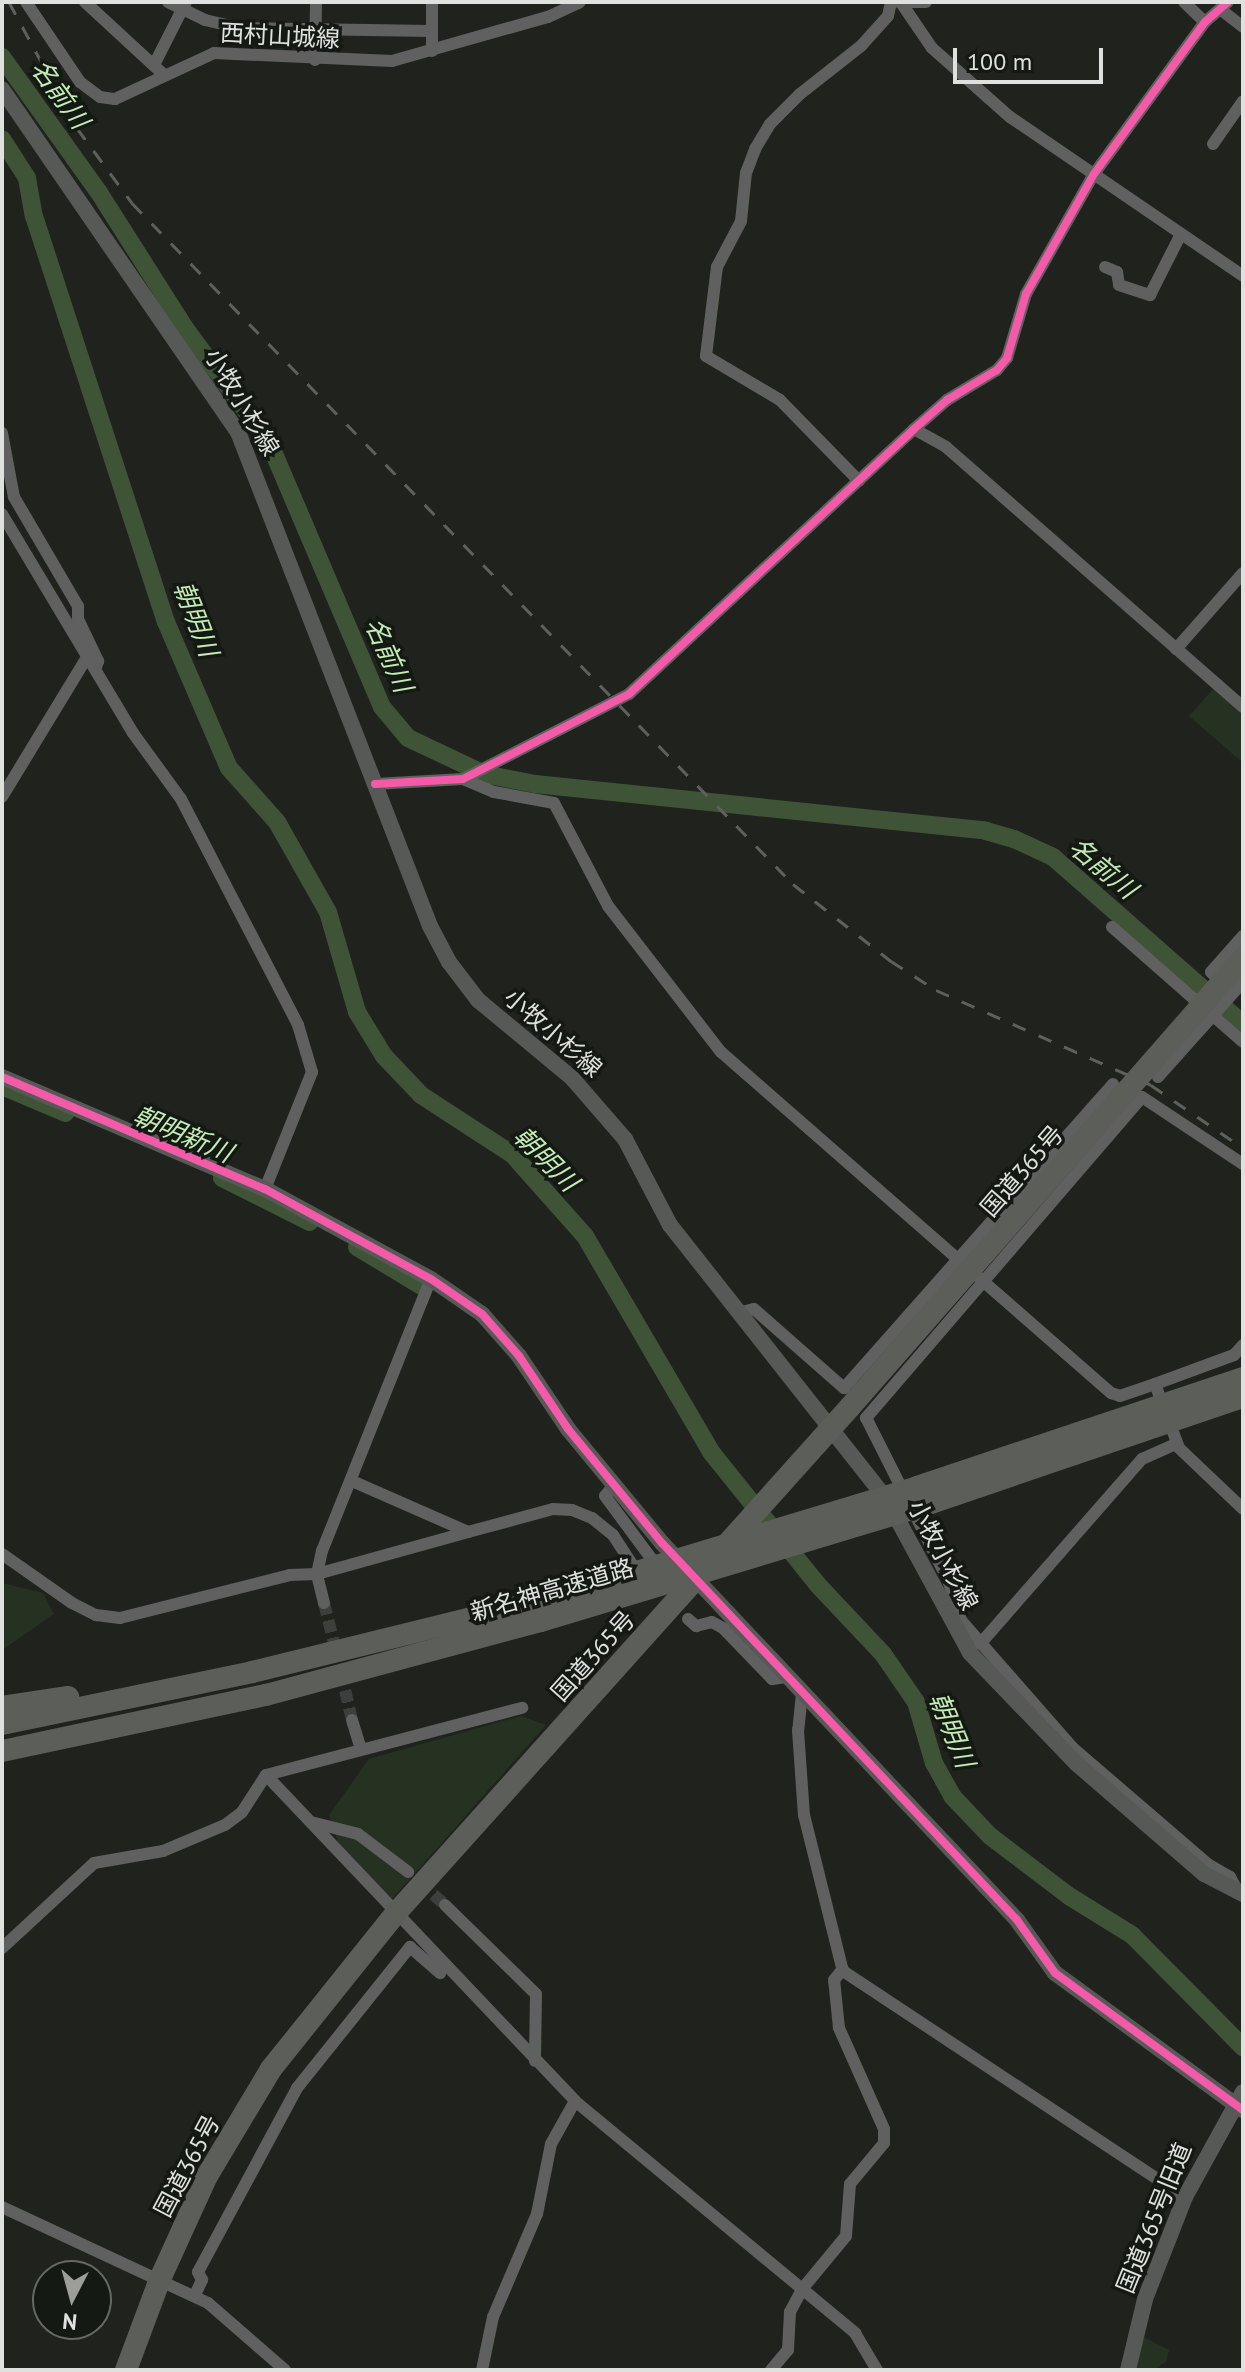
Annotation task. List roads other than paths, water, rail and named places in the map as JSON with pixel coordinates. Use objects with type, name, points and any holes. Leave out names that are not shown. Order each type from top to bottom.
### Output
[{"type":"highway","name":"国道365号","points":[[126,2370],[160,2279],[207,2176],[271,2069],[396,1913],[825,1436],[1243,958]]},
{"type":"highway","name":"新名神高速道路","points":[[2,1751],[266,1695],[539,1611],[1243,1378]]},
{"type":"highway","name":"新名神高速道路","points":[[2,1724],[407,1636],[539,1611],[922,1506],[1243,1397]]},
{"type":"highway","points":[[2,1707],[407,1636]]},
{"type":"highway","points":[[2,1766],[266,1695]]},
{"type":"main road","name":"小牧小杉線","points":[[2,89],[238,432],[375,784],[449,962],[478,1000],[598,1104],[625,1139],[670,1225],[738,1313],[825,1436],[887,1500],[970,1653],[1077,1764],[1204,1874],[1240,1892]]},
{"type":"main road","points":[[2,1077],[265,1189],[431,1279],[502,1335],[614,1485],[704,1572],[786,1677],[995,1897],[1055,1973],[1240,2101]]},
{"type":"main road","name":"国道365号旧道","points":[[1128,2370],[1145,2299],[1185,2197],[1240,2101]]},
{"type":"street","name":"西村山城線","points":[[26,2],[70,69],[100,97],[124,96],[214,53],[373,63],[432,51],[548,17],[580,2]]},
{"type":"street","points":[[85,2],[155,63],[164,75]]},
{"type":"street","points":[[168,2],[184,6],[225,26],[315,31],[432,31]]},
{"type":"street","points":[[315,60],[316,2]]},
{"type":"street","points":[[432,2],[432,51]]},
{"type":"street","points":[[897,3],[926,2]]},
{"type":"street","points":[[1184,2],[1205,22]]},
{"type":"street","points":[[897,3],[932,48],[1010,117],[1243,276]]},
{"type":"street","points":[[859,481],[780,400],[706,356],[717,267],[741,221],[746,173],[755,149],[770,124],[800,94],[861,46],[897,3]]},
{"type":"street","points":[[155,63],[184,6]]},
{"type":"street","points":[[375,784],[466,778],[499,756],[629,694],[914,429],[947,400],[1002,365],[1026,294],[1094,174],[1205,22],[1224,6],[1243,27]]},
{"type":"street","points":[[1213,144],[1243,101]]},
{"type":"street","points":[[1105,267],[1117,272],[1119,285],[1150,295],[1181,234]]},
{"type":"street","points":[[914,429],[946,447],[1243,707]]},
{"type":"street","points":[[2,433],[14,497]]},
{"type":"street","points":[[2,485],[14,497],[78,606],[78,619],[98,661],[95,670]]},
{"type":"street","points":[[2,514],[95,670],[181,799],[298,1025],[312,1072],[265,1189]]},
{"type":"street","points":[[1176,649],[1243,573]]},
{"type":"street","points":[[2,797],[87,657]]},
{"type":"street","points":[[466,778],[494,792],[554,803],[608,906],[721,1052],[1111,1393],[1120,1396],[1155,1384],[1234,1355],[1243,1345]]},
{"type":"street","points":[[1112,927],[1216,1015],[1243,1042]]},
{"type":"street","points":[[1236,997],[1211,972],[1243,936]]},
{"type":"street","points":[[1158,1077],[1236,997],[1243,982]]},
{"type":"street","points":[[738,1313],[754,1309],[844,1388],[1113,1084]]},
{"type":"street","points":[[1240,1892],[1230,1877],[1179,1840],[1072,1747],[961,1620],[949,1582],[866,1418],[1142,1097],[1243,1164]]},
{"type":"street","points":[[324,1603],[317,1574],[322,1551],[431,1279]]},
{"type":"street","points":[[1155,1384],[1176,1444],[1243,1509]]},
{"type":"street","points":[[980,1644],[1142,1459],[1176,1444]]},
{"type":"street","points":[[352,1481],[468,1532]]},
{"type":"street","points":[[2,1554],[72,1603],[96,1615],[120,1618],[290,1575],[317,1574],[553,1509],[572,1510],[592,1518],[613,1535],[630,1566],[658,1592],[662,1573],[605,1496],[614,1485]]},
{"type":"street","points":[[688,1619],[696,1626],[712,1622],[723,1628],[772,1679],[786,1677]]},
{"type":"street","points":[[802,1694],[798,1730],[804,1815],[843,1969],[1185,2197]]},
{"type":"street","points":[[2,1948],[94,1863],[163,1851],[225,1825],[242,1812],[266,1775],[360,1747],[522,1708]]},
{"type":"street","points":[[352,1720],[360,1747]]},
{"type":"street","points":[[266,1775],[315,1823],[575,2101],[855,2333],[877,2370]]},
{"type":"street","points":[[315,1823],[358,1834],[408,1872]]},
{"type":"street","points":[[445,1905],[536,1994],[535,2061]]},
{"type":"street","points":[[195,2295],[202,2280],[198,2272],[306,2077],[410,1947],[440,1973]]},
{"type":"street","points":[[771,2370],[788,2350],[790,2312],[803,2288],[841,2247],[850,2184],[884,2143],[884,2129],[839,2028],[834,1980],[843,1969]]},
{"type":"street","points":[[482,2370],[493,2317],[537,2214],[551,2144],[575,2101]]},
{"type":"street","points":[[2,2207],[195,2295],[285,2370]]},
{"type":"waterway","name":"名前川","points":[[2,57],[98,191],[185,328],[269,442],[382,707],[408,738],[484,774],[535,784],[986,831],[1014,839],[1053,857],[1243,1024]]},
{"type":"waterway","name":"朝明川","points":[[2,139],[27,178],[34,216],[166,622],[229,768],[277,822],[328,912],[357,1012],[384,1056],[421,1095],[513,1155],[585,1236],[711,1452],[817,1584],[883,1654],[916,1702],[934,1763],[952,1796],[990,1836],[1069,1896],[1132,1935],[1243,2047]]},
{"type":"waterway","name":"朝明新川","points":[[2,1086],[66,1113]]},
{"type":"waterway","name":"朝明新川","points":[[222,1178],[310,1222]]},
{"type":"waterway","name":"朝明新川","points":[[357,1247],[423,1287]]},
{"type":"tunnel","points":[[324,1603],[337,1655]]},
{"type":"tunnel","points":[[341,1673],[352,1720]]},
{"type":"tunnel","points":[[420,1883],[445,1905]]},
{"type":"railway","points":[[9,2],[77,128],[132,203],[793,884],[891,961],[936,990],[1151,1085],[1243,1148]]}]
